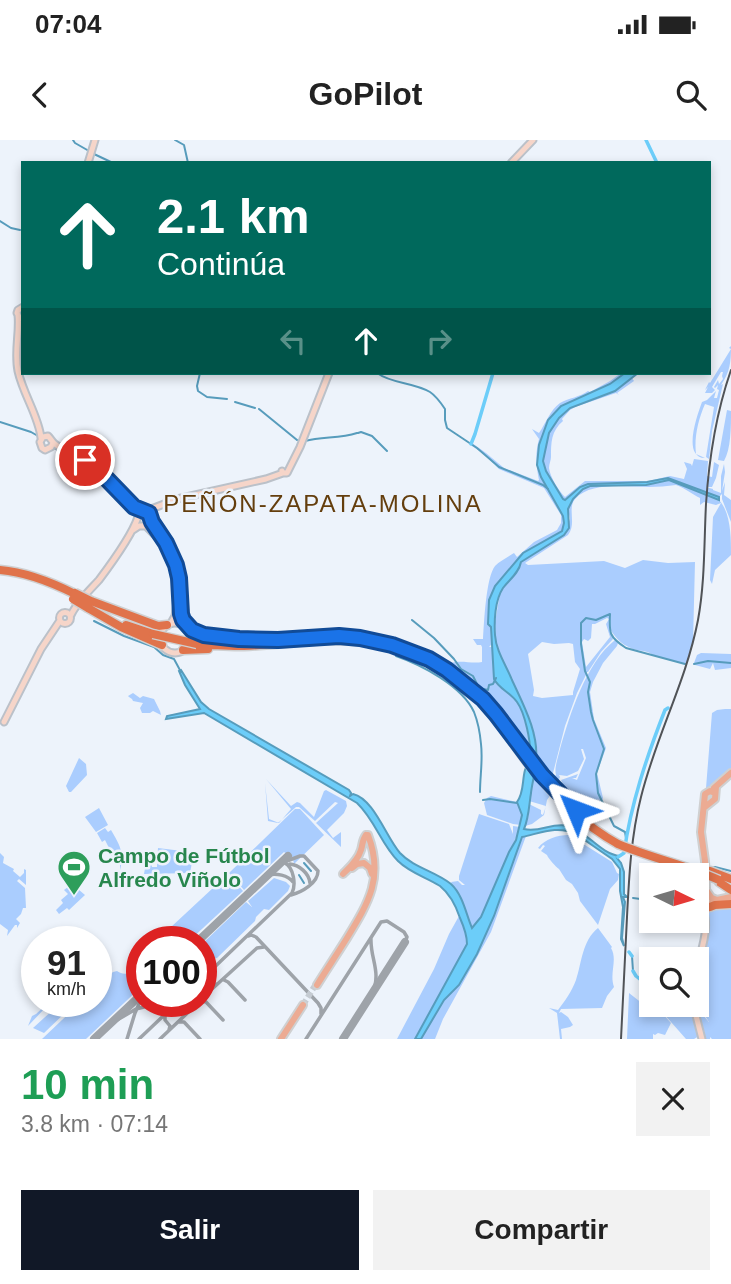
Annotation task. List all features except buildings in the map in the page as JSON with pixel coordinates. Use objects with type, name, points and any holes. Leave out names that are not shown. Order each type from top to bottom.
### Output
[{"type":"highway","points":[[0,572],[62,590],[74,598],[153,632],[199,640],[235,642],[339,640],[377,644],[410,654],[467,687],[496,714],[559,796],[589,826],[656,859],[707,873],[727,886],[715,905],[709,902]]},
{"type":"highway","points":[[180,602],[183,620],[199,640]]},
{"type":"highway","points":[[90,605],[158,626],[169,624]]},
{"type":"highway","points":[[90,605],[121,627],[162,645]]},
{"type":"highway","points":[[185,628],[199,640]]},
{"type":"highway","points":[[183,650],[226,649],[278,642]]},
{"type":"main road","points":[[89,161],[94,140]]},
{"type":"main road","points":[[513,161],[533,140]]},
{"type":"main road","points":[[21,318],[16,353],[18,372],[40,430],[44,437],[52,439],[54,446]]},
{"type":"main road","points":[[2,726],[41,649],[61,623],[60,617],[69,614],[74,598],[103,574],[144,517],[177,499],[267,480],[284,470],[300,447],[328,375]]},
{"type":"main road","points":[[44,437],[40,444],[42,448],[47,450],[54,446],[70,451],[90,464],[160,533]]},
{"type":"main road","points":[[144,517],[164,544],[173,566],[177,590],[175,616],[160,633],[164,649],[172,653],[183,650],[189,643],[179,617],[179,578],[176,565],[153,521],[153,515],[162,505]]},
{"type":"main road","points":[[133,529],[146,526],[164,544]]},
{"type":"main road","points":[[169,624],[185,628]]},
{"type":"main road","points":[[705,863],[701,832],[704,809],[708,800],[715,799],[713,790],[731,773]]},
{"type":"main road","points":[[367,835],[363,838],[360,854],[345,875],[354,866],[362,863],[370,868],[372,880]]},
{"type":"main road","points":[[367,835],[375,862],[371,894],[317,985],[369,894],[372,855],[367,835]]},
{"type":"main road","points":[[282,1039],[303,1005]]},
{"type":"main road","points":[[696,1017],[702,1039]]},
{"type":"shaded area","points":[[731,349],[728,371],[721,385],[723,384],[712,431],[709,459],[706,457],[714,407],[705,404],[697,429],[696,453],[693,435],[702,402],[716,391],[714,398],[717,398],[718,385],[714,387],[718,380],[719,384],[723,379],[723,372],[712,387],[715,390],[712,393],[705,393],[708,387],[705,390]]},
{"type":"shaded area","points":[[622,375],[610,384],[561,406],[548,420],[537,465],[539,439],[532,429],[539,433],[551,413],[560,403]]},
{"type":"shaded area","points":[[622,375],[635,375],[615,391],[570,408],[549,433],[543,461],[563,499],[588,484],[647,482],[668,478],[719,497],[719,500],[669,480],[646,485],[590,486],[583,489],[568,509],[569,528],[564,535],[521,562],[516,573],[503,588],[497,604],[495,635],[497,647],[525,709],[535,740],[535,768],[524,829],[568,826],[606,851],[620,856],[617,858],[624,872],[624,894],[627,897],[623,897],[624,946],[621,939],[623,907],[620,869],[612,859],[569,831],[549,831],[522,837],[494,916],[477,954],[459,985],[444,1000],[421,1039],[415,1039],[467,944],[464,928],[452,900],[440,886],[398,861],[357,803],[204,713],[166,719],[167,716],[200,709],[179,671],[181,670],[201,702],[209,709],[349,790],[350,796],[353,794],[367,803],[400,853],[455,888],[472,928],[481,917],[516,840],[522,815],[517,802],[530,755],[523,713],[514,699],[494,679],[491,627],[488,624],[489,600],[495,586],[523,553],[562,531],[563,516],[537,465],[539,445],[548,420],[561,406],[610,384]]},
{"type":"shaded area","points":[[632,378],[634,381],[617,393],[619,395],[616,393],[575,407],[562,419],[552,438],[549,467],[558,488],[565,497],[585,481],[648,481],[670,476],[684,479],[687,469],[684,462],[692,466],[694,459],[708,461],[707,476],[712,477],[714,462],[719,465],[716,478],[712,487],[706,487],[721,493],[724,464],[722,491],[725,482],[724,495],[731,500],[731,522],[722,494],[719,497],[668,478],[647,482],[588,484],[563,499],[543,461],[549,433],[570,408],[615,391]]},
{"type":"shaded area","points":[[727,410],[731,411],[731,431],[724,461],[718,460]]},
{"type":"shaded area","points":[[472,443],[504,468],[538,481],[537,466],[563,516],[564,523],[562,531],[523,553],[495,586],[489,647],[492,647],[494,679],[520,707],[528,737],[529,757],[494,710],[471,685],[467,675],[452,663],[482,662],[482,647],[473,639],[483,639],[489,580],[495,566],[514,553],[517,557],[534,542],[557,530],[561,515],[544,488],[499,469],[472,446]]},
{"type":"shaded area","points":[[669,480],[719,500],[723,505],[728,518],[731,555],[715,570],[712,584],[713,517],[721,503],[716,505],[704,502],[700,505],[700,498],[676,485],[610,486],[582,493],[573,503],[572,526],[568,535],[525,563],[604,561],[625,568],[643,560],[695,562],[693,642],[686,664],[628,647],[610,629],[613,639],[586,672],[577,693],[552,777],[557,786],[546,806],[529,801],[536,762],[535,743],[524,707],[496,647],[495,623],[500,593],[521,562],[564,535],[570,519],[568,509],[583,489],[597,484],[646,485]],"holes":[[[607,618],[610,637],[586,667],[582,642],[591,638],[592,624]],[[542,642],[573,644],[575,662],[580,669],[573,695],[542,698],[533,696],[528,654]]]},
{"type":"shaded area","points":[[615,640],[617,646],[603,663],[590,692],[594,719],[606,748],[597,773],[603,798],[601,803],[598,799],[587,808],[571,797],[561,780],[578,774],[576,778],[572,778],[577,780],[586,758],[583,749],[584,759],[578,771],[567,776],[559,775],[557,783],[554,777],[556,763],[574,705],[587,675]]},
{"type":"shaded area","points":[[731,654],[731,668],[715,670],[713,663],[710,669],[695,665],[697,655]]},
{"type":"shaded area","points":[[133,693],[140,698],[143,696],[154,699],[161,715],[153,711],[142,713],[140,708],[143,703],[133,701],[128,696]]},
{"type":"shaded area","points":[[731,709],[731,770],[712,789],[708,789],[712,713]]},
{"type":"shaded area","points":[[79,758],[86,764],[87,775],[69,792],[66,786]]},
{"type":"shaded area","points":[[266,779],[291,806],[300,803],[314,817],[326,790],[346,801],[344,813],[327,830],[333,838],[341,832],[341,847],[316,823],[338,803],[335,802],[315,821],[299,807],[282,819],[291,809]]},
{"type":"shaded area","points":[[265,783],[269,819],[278,823],[268,821]]},
{"type":"shaded area","points":[[491,796],[517,802],[522,815],[521,825],[487,815],[484,803]]},
{"type":"shaded area","points":[[529,804],[541,810],[543,815],[545,808],[544,815],[525,826]]},
{"type":"shaded area","points":[[99,808],[108,825],[96,832],[85,817]]},
{"type":"shaded area","points":[[295,809],[300,809],[324,835],[294,864],[293,859],[284,852],[244,890],[229,873]]},
{"type":"shaded area","points":[[479,814],[509,824],[513,834],[513,826],[520,827],[488,904],[472,929],[462,900],[451,882],[458,881],[465,885],[459,880],[459,876]]},
{"type":"shaded area","points":[[105,828],[108,832],[111,830],[120,848],[122,858],[120,870],[120,865],[107,851],[109,848],[105,840],[102,842],[97,833]]},
{"type":"shaded area","points":[[569,835],[612,862],[619,874],[618,880],[610,889],[598,925],[580,901],[572,884],[541,851],[545,846],[538,848],[552,838]]},
{"type":"shaded area","points":[[526,836],[491,932],[443,1019],[435,1039],[421,1039],[444,1000],[459,985],[477,954],[494,916],[522,837]]},
{"type":"shaded area","points":[[158,848],[182,851],[193,857],[190,873],[144,874],[148,851],[152,867],[157,867]]},
{"type":"shaded area","points":[[0,853],[4,857],[3,863],[14,869],[20,877],[24,869],[26,870],[26,885],[19,879],[17,881],[25,888],[26,908],[23,908],[16,919],[20,923],[17,928],[15,925],[7,936],[8,930],[0,924]]},
{"type":"shaded area","points":[[228,874],[243,891],[205,926],[172,926]]},
{"type":"shaded area","points":[[274,878],[290,886],[269,910],[264,909],[217,958],[217,930],[246,902],[252,907],[248,901]]},
{"type":"shaded area","name":"Campo de Fútbol Alfredo Viñolo","points":[[72,884],[85,895],[69,910],[67,908],[59,914],[56,910],[68,894],[64,890]]},
{"type":"shaded area","points":[[731,904],[731,1039],[703,1039],[697,1017],[705,1017],[709,1022],[706,1017],[709,1017],[709,947],[703,947],[705,933],[709,933],[709,910]]},
{"type":"shaded area","points":[[459,916],[467,944],[415,1039],[397,1039],[434,969]]},
{"type":"shaded area","points":[[598,928],[612,947],[614,987],[602,1008],[561,1009],[559,1013],[568,1017],[573,1025],[561,1029],[560,1039],[557,1013],[549,1008],[558,1010],[568,996],[576,980],[586,945]]},
{"type":"shaded area","points":[[117,971],[125,974],[126,1001],[112,1014],[112,973]]},
{"type":"shaded area","points":[[629,993],[639,1001],[639,1017],[666,1017],[671,1023],[665,1035],[653,1034],[653,1039],[627,1039]]},
{"type":"shaded area","points":[[45,1017],[61,1017],[44,1033],[33,1028]]},
{"type":"shaded area","points":[[65,1017],[109,1017],[86,1039],[42,1039]]},
{"type":"shaded area","points":[[667,1017],[695,1017],[699,1036],[686,1039]]},
{"type":"waterway","points":[[73,140],[89,151]]},
{"type":"waterway","points":[[175,140],[184,145],[188,161]]},
{"type":"waterway","points":[[646,140],[656,161]]},
{"type":"waterway","points":[[94,154],[109,161]]},
{"type":"waterway","points":[[0,221],[20,230]]},
{"type":"waterway","points":[[200,375],[198,391],[207,397],[227,399]]},
{"type":"waterway","points":[[381,375],[430,392],[445,409],[447,428],[499,467],[548,489]]},
{"type":"waterway","points":[[471,444],[492,375]]},
{"type":"waterway","points":[[235,402],[255,408]]},
{"type":"waterway","points":[[259,409],[297,440]]},
{"type":"waterway","points":[[0,422],[38,436]]},
{"type":"waterway","points":[[305,441],[357,433]]},
{"type":"waterway","points":[[358,433],[372,436],[387,451]]},
{"type":"waterway","points":[[54,448],[102,478]]},
{"type":"waterway","points":[[626,838],[625,832],[614,826],[598,793],[596,774],[604,749],[591,712],[588,692],[590,682],[585,671],[581,623],[586,618],[596,620],[610,614],[611,634],[626,648],[685,664]]},
{"type":"waterway","points":[[412,620],[434,638],[461,669],[473,676],[479,688],[488,690],[496,678]]},
{"type":"waterway","points":[[94,621],[154,647],[163,655],[174,659],[181,672]]},
{"type":"waterway","points":[[396,656],[451,685],[468,702],[474,712],[480,736],[480,792]]},
{"type":"waterway","points":[[694,664],[708,661],[731,663]]},
{"type":"waterway","points":[[618,857],[624,853],[640,780],[658,727],[668,708]]},
{"type":"waterway","points":[[483,800],[517,803]]},
{"type":"waterway","points":[[304,863],[311,871]]},
{"type":"waterway","points":[[712,868],[731,871]]},
{"type":"waterway","points":[[299,875],[304,883]]},
{"type":"waterway","points":[[633,898],[639,899]]},
{"type":"waterway","points":[[629,952],[632,956]]},
{"type":"waterway","points":[[632,956],[633,971]]},
{"type":"waterway","points":[[633,971],[639,978]]},
{"type":"taxiway","points":[[279,864],[304,856],[318,871],[312,883],[291,895]]},
{"type":"taxiway","points":[[217,965],[292,893],[293,877],[285,863]]},
{"type":"taxiway","points":[[290,864],[303,870],[310,883]]},
{"type":"taxiway","points":[[268,875],[282,875],[293,882]]},
{"type":"taxiway","points":[[306,1039],[381,922],[387,921],[404,932],[407,937],[405,942]]},
{"type":"taxiway","points":[[248,936],[256,937],[318,1003],[321,1014]]},
{"type":"taxiway","points":[[371,938],[376,972],[372,994]]},
{"type":"taxiway","points":[[217,984],[257,948],[264,947]]},
{"type":"taxiway","points":[[224,980],[245,1000]]},
{"type":"taxiway","points":[[217,1014],[223,1020]]},
{"type":"taxiway","points":[[112,1023],[126,1015]]},
{"type":"taxiway","points":[[127,1039],[134,1017]]},
{"type":"taxiway","points":[[139,1039],[162,1017]]},
{"type":"taxiway","points":[[165,1017],[170,1026],[169,1030]]},
{"type":"taxiway","points":[[160,1039],[183,1017]]},
{"type":"taxiway","points":[[178,1022],[184,1022],[200,1039]]},
{"type":"runway","points":[[214,926],[288,856]]},
{"type":"runway","points":[[343,1039],[405,942]]},
{"type":"runway","points":[[94,1039],[126,1009]]},
{"type":"tunnel","points":[[303,1005],[316,984]]},
{"type":"railway","points":[[621,1039],[635,827],[647,774],[686,665],[698,620],[711,453],[717,419],[731,370]]},
{"type":"place","name":"Campo de Fútbol Alfredo Viñolo","points":[[74,897]]},
{"type":"district","name":"PEÑÓN-ZAPATA-MOLINA","points":[[323,503]]},
{"type":"route","points":[[85,460],[134,507],[149,513],[176,565],[181,614],[192,630],[204,635],[239,639],[278,640],[322,636],[360,638],[392,645],[429,659],[468,685],[483,699],[542,775],[576,810]]}]
